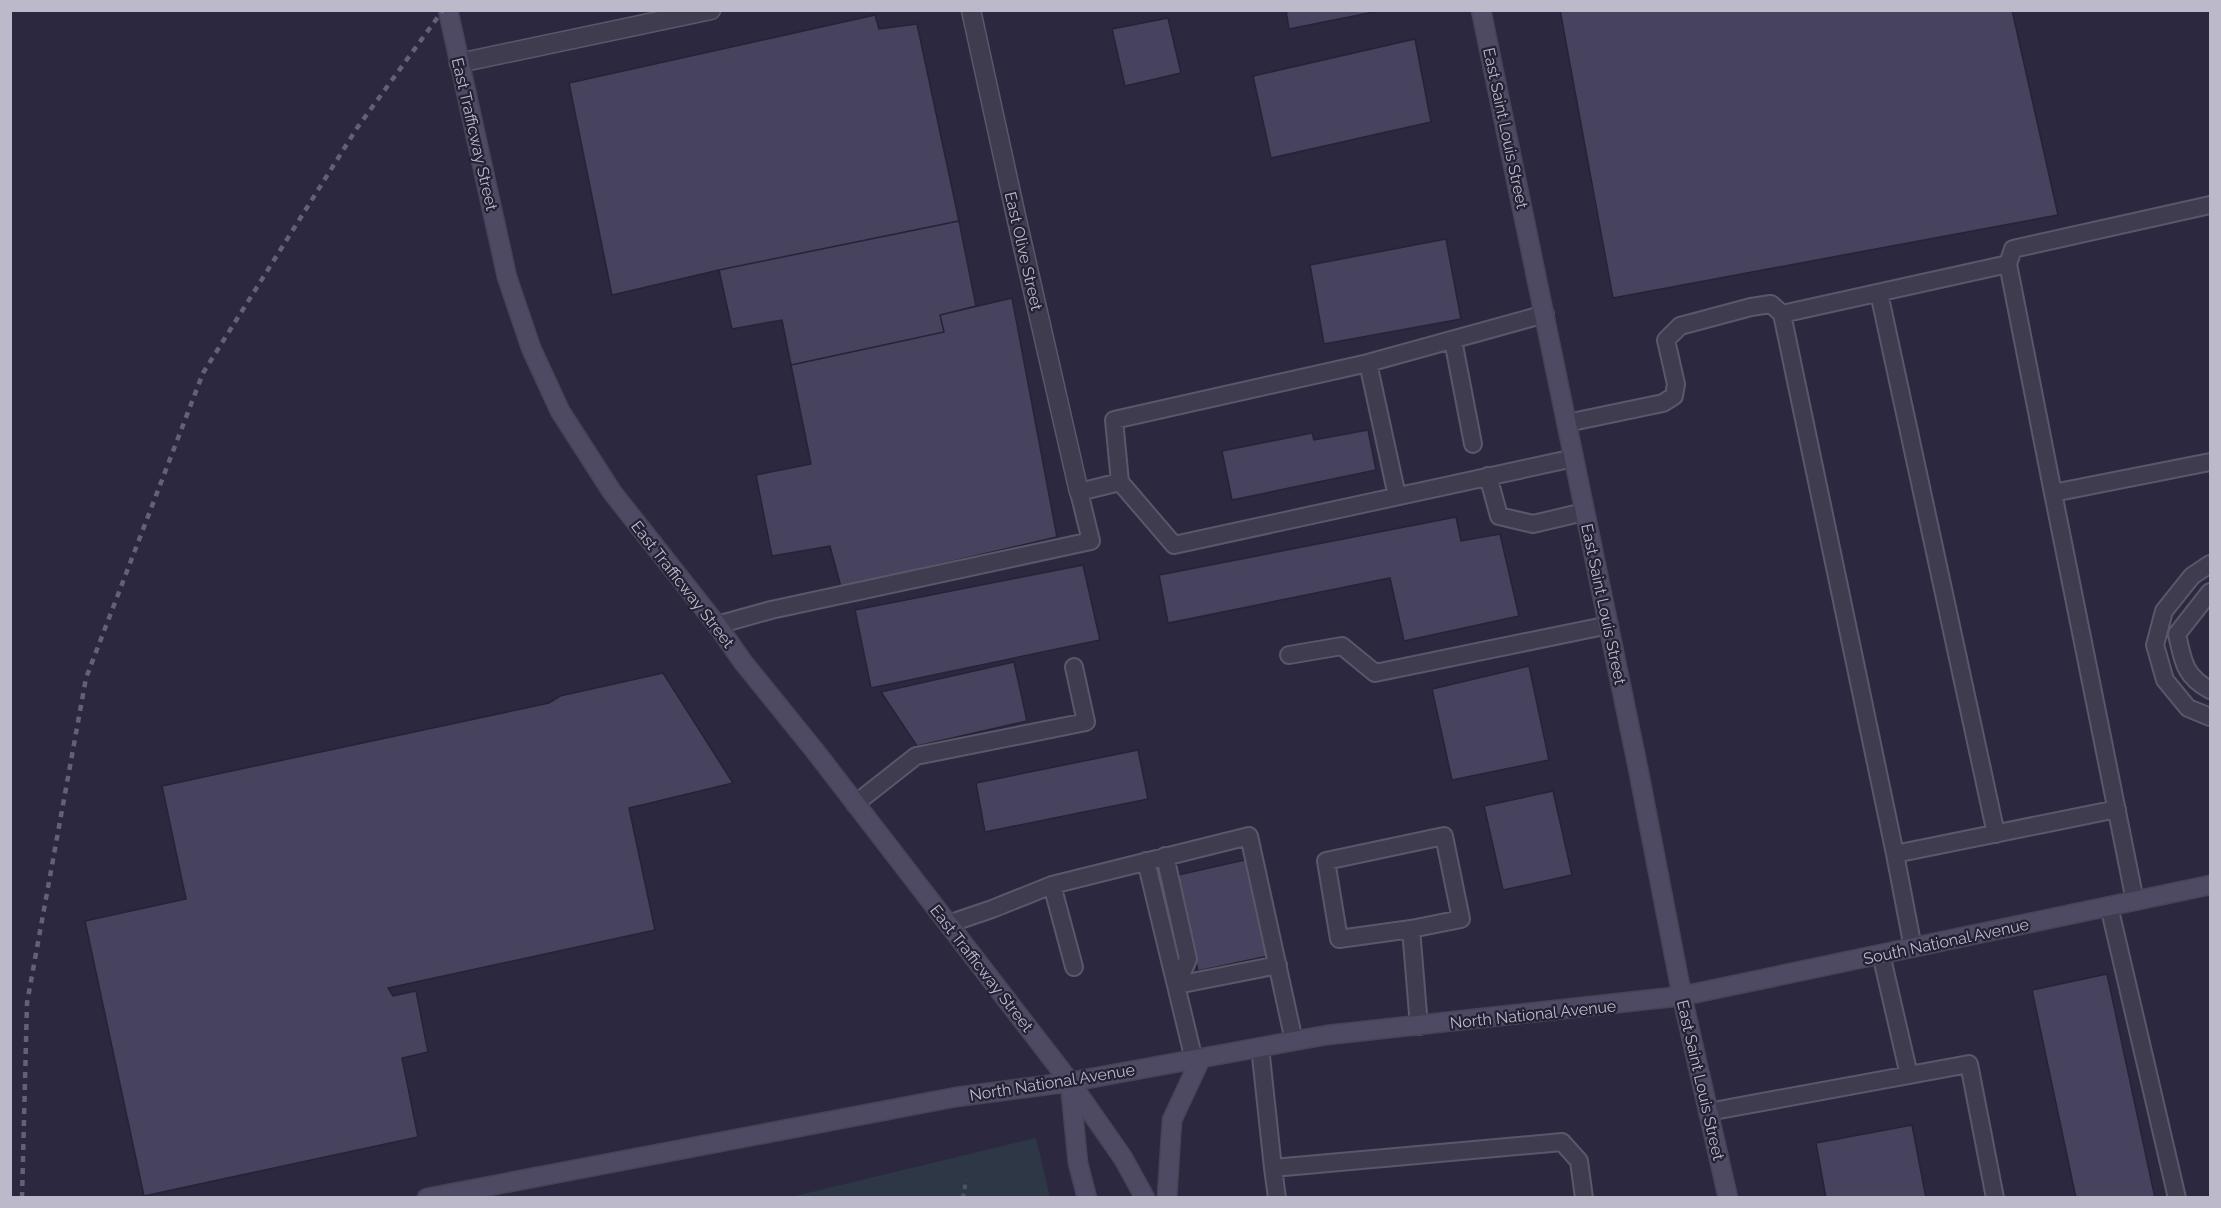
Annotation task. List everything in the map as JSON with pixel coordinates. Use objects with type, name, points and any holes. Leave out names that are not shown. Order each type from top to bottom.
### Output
[{"type":"main road","name":"East Trafficway Street","points":[[448,10],[507,277],[544,378],[572,430],[612,492],[1070,1082],[1123,1158],[1145,1197]]},
{"type":"main road","name":"East Saint Louis Street","points":[[1481,10],[1609,624],[1682,996],[1728,1197]]},
{"type":"main road","name":"South National Avenue","points":[[1682,996],[2211,885]]},
{"type":"main road","name":"North National Avenue","points":[[428,1197],[956,1097],[1070,1082],[1327,1035],[1682,996]]},
{"type":"main road","points":[[1167,1197],[1172,1120],[1197,1059]]},
{"type":"main road","points":[[1070,1082],[1078,1163],[1087,1197]]},
{"type":"street","points":[[459,63],[711,10]]},
{"type":"street","name":"East Olive Street","points":[[971,10],[1079,492]]},
{"type":"lane","points":[[2135,901],[2008,264],[2013,249],[2211,205]]},
{"type":"lane","points":[[1782,314],[2008,264]]},
{"type":"lane","points":[[1879,293],[1996,834]]},
{"type":"lane","points":[[1567,423],[1663,403],[1674,396],[1676,384],[1666,340],[1680,326],[1771,304],[1782,314],[1913,948]]},
{"type":"lane","points":[[1545,314],[1368,363],[1114,420],[1120,482],[1174,545],[1574,458]]},
{"type":"lane","points":[[1453,340],[1473,444]]},
{"type":"lane","points":[[1368,363],[1397,496]]},
{"type":"lane","points":[[2053,493],[2211,462]]},
{"type":"lane","points":[[1488,476],[1499,516],[1533,524],[1584,512]]},
{"type":"lane","points":[[717,625],[771,610],[1091,541],[1079,492],[1120,482]]},
{"type":"lane","points":[[2211,564],[2192,576],[2164,610],[2156,645],[2165,681],[2188,708],[2211,717]]},
{"type":"lane","points":[[2211,592],[2177,634],[2185,669],[2204,687],[2211,690]]},
{"type":"lane","points":[[1288,655],[1342,646],[1375,673],[1609,624]]},
{"type":"lane","points":[[855,804],[916,756],[1086,722],[1074,667]]},
{"type":"lane","points":[[1895,854],[2116,809]]},
{"type":"lane","points":[[948,924],[1052,885],[1249,836],[1294,1041]]},
{"type":"lane","points":[[1444,836],[1461,919],[1411,929],[1339,939],[1326,861],[1444,836]]},
{"type":"lane","points":[[1165,856],[1188,959],[1177,986]]},
{"type":"lane","points":[[1146,861],[1197,1059]]},
{"type":"lane","points":[[1052,885],[1074,967]]},
{"type":"lane","points":[[2109,906],[2177,1197]]},
{"type":"lane","points":[[1411,929],[1419,1026]]},
{"type":"lane","points":[[1881,954],[1909,1075]]},
{"type":"lane","points":[[1177,986],[1278,965]]},
{"type":"lane","points":[[1260,1047],[1277,1197]]},
{"type":"lane","points":[[1708,1112],[1969,1064],[1995,1197]]},
{"type":"lane","points":[[1273,1168],[1562,1142],[1580,1161],[1584,1197]]},
{"type":"path","points":[[963,1197],[966,1180]]},
{"type":"shaded area","points":[[1036,1138],[1050,1197],[791,1197]]},
{"type":"building","points":[[1286,10],[1384,10],[1289,29]]},
{"type":"building","points":[[1560,10],[2012,10],[2058,215],[1613,298]]},
{"type":"building","points":[[875,15],[879,29],[917,24],[959,221],[719,270],[612,295],[569,83]]},
{"type":"building","points":[[1168,18],[1181,73],[1125,86],[1112,29]]},
{"type":"building","points":[[1415,39],[1431,122],[1271,158],[1253,76]]},
{"type":"building","points":[[959,221],[976,306],[940,315],[944,332],[791,365],[782,320],[732,329],[719,270]]},
{"type":"building","points":[[1446,239],[1461,319],[1324,344],[1310,265]]},
{"type":"building","points":[[1012,298],[1057,537],[841,587],[830,546],[772,556],[756,475],[811,464],[791,365],[944,332],[940,315]]},
{"type":"building","points":[[1368,430],[1376,470],[1232,500],[1222,451],[1312,433],[1314,440]]},
{"type":"building","points":[[1456,517],[1461,541],[1500,534],[1519,616],[1404,641],[1390,578],[1168,623],[1159,575]]},
{"type":"building","points":[[1083,565],[1100,640],[871,688],[855,610]]},
{"type":"building","points":[[1014,662],[1027,721],[917,746],[881,692]]},
{"type":"building","points":[[1529,666],[1549,760],[1452,780],[1432,689]]},
{"type":"building","points":[[663,673],[733,783],[629,808],[655,930],[388,988],[393,996],[416,991],[428,1052],[402,1058],[418,1137],[144,1196],[85,921],[186,899],[162,786],[549,703],[560,696]]},
{"type":"building","points":[[1138,750],[1148,799],[985,832],[976,783]]},
{"type":"building","points":[[1553,791],[1572,875],[1503,890],[1484,806]]},
{"type":"building","points":[[1249,859],[1268,956],[1198,971],[1178,875]]},
{"type":"building","points":[[2107,974],[2155,1198],[2076,1198],[2032,990]]},
{"type":"building","points":[[1912,1125],[1926,1198],[1826,1198],[1816,1143]]},
{"type":"railway","points":[[22,1198],[27,1003],[86,678],[203,373],[357,128],[443,10]]}]
